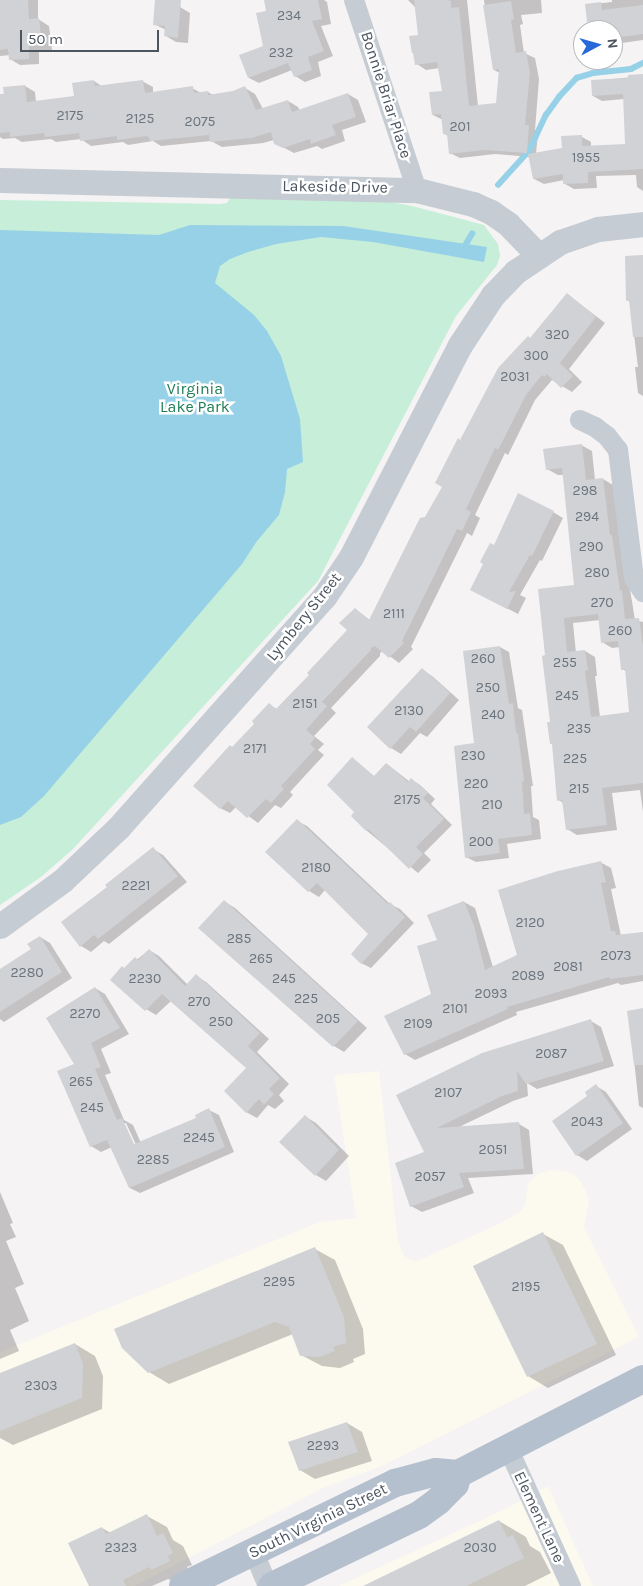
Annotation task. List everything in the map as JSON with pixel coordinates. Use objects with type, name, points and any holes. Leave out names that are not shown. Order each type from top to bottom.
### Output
[{"type":"main road","points":[[272,1586],[419,1515],[438,1501],[455,1484],[458,1474],[643,1379]]},
{"type":"main road","name":"South Virginia Street","points":[[182,1586],[395,1483],[436,1472],[458,1474]]},
{"type":"street","name":"Bonnie Briar Place","points":[[354,0],[417,190]]},
{"type":"street","name":"Lakeside Drive","points":[[0,180],[417,190],[474,204],[491,212],[508,224],[538,255]]},
{"type":"street","points":[[538,255],[580,234],[598,229],[643,224]]},
{"type":"street","name":"Lymbery Street","points":[[0,926],[63,880],[112,834],[324,597],[351,557],[475,319],[514,272],[538,255]]},
{"type":"street","points":[[580,420],[596,427],[607,436],[618,450],[634,578],[643,592]]},
{"type":"street","name":"Element Lane","points":[[508,1448],[570,1586]]},
{"type":"street","points":[[254,1552],[268,1586]]},
{"type":"shaded area","points":[[379,1071],[398,1242],[404,1255],[410,1260],[417,1261],[499,1224],[521,1211],[525,1205],[528,1183],[539,1173],[553,1170],[569,1172],[578,1178],[585,1189],[589,1201],[584,1227],[639,1337],[382,1466],[323,1488],[135,1586],[0,1586],[0,1352],[320,1222],[356,1218],[334,1075]]},
{"type":"shaded area","points":[[548,1486],[593,1586],[339,1586],[503,1510]]},
{"type":"green space","name":"Virginia Lake Park","points":[[232,195],[379,200],[412,206],[484,225],[498,244],[500,256],[497,265],[456,316],[318,581],[73,849],[41,877],[0,905],[0,200],[220,204],[227,203]]},
{"type":"water","points":[[190,225],[343,226],[487,247],[484,262],[373,242],[321,237],[276,244],[248,252],[230,259],[220,266],[215,283],[254,315],[267,331],[281,356],[300,419],[303,462],[287,469],[285,492],[279,515],[257,541],[242,564],[44,796],[21,817],[0,825],[0,230],[159,235]]},
{"type":"building","points":[[0,0],[28,0],[29,19],[39,18],[42,45],[29,46],[29,59],[9,60],[8,49],[0,50]]},
{"type":"building","points":[[155,0],[181,0],[178,38],[164,36],[165,26],[153,25]]},
{"type":"building","points":[[264,0],[318,0],[322,19],[312,21],[324,51],[308,57],[312,70],[294,77],[288,63],[248,78],[239,55],[263,46],[256,13],[266,11]]},
{"type":"building","points":[[414,0],[446,0],[451,1],[451,8],[459,7],[469,106],[496,103],[499,69],[493,70],[483,5],[511,1],[514,19],[511,20],[516,53],[526,51],[530,73],[525,125],[529,125],[527,153],[485,150],[449,154],[447,134],[443,134],[441,114],[432,115],[429,92],[442,91],[437,62],[415,65],[412,53],[409,36],[418,35]]},
{"type":"building","points":[[601,2],[602,10],[643,5],[643,34],[623,37],[623,20],[587,20],[585,4]]},
{"type":"building","points":[[643,74],[643,169],[588,172],[588,183],[563,184],[563,174],[533,179],[528,154],[562,148],[561,136],[582,135],[582,146],[625,144],[623,94],[592,96],[591,80],[628,78],[628,75]]},
{"type":"building","points":[[94,80],[95,86],[143,80],[145,93],[193,86],[194,93],[208,91],[208,95],[233,91],[245,86],[256,110],[288,100],[292,112],[348,93],[356,117],[332,125],[336,135],[311,144],[310,139],[283,148],[274,144],[271,132],[252,138],[210,142],[209,135],[150,141],[149,137],[146,136],[117,140],[117,136],[80,141],[79,133],[45,137],[44,133],[10,137],[10,132],[0,133],[0,94],[4,94],[3,87],[25,85],[27,102],[74,96],[72,83]]},
{"type":"building","points":[[643,255],[643,337],[633,337],[629,300],[626,301],[625,256]]},
{"type":"building","points":[[567,293],[596,317],[560,363],[573,376],[561,388],[547,374],[544,377],[542,375],[526,395],[498,450],[495,448],[466,509],[471,512],[462,531],[457,529],[402,641],[404,643],[389,658],[375,646],[371,648],[322,702],[327,706],[306,730],[315,738],[310,744],[315,749],[281,786],[284,789],[271,803],[266,799],[247,818],[228,801],[220,809],[193,786],[230,745],[232,747],[254,724],[252,721],[269,703],[276,709],[309,675],[307,673],[347,630],[339,623],[355,608],[369,620],[420,518],[425,517],[442,487],[435,483],[498,368],[528,336],[530,338]]},
{"type":"building","points":[[582,444],[586,480],[603,478],[610,535],[612,535],[620,591],[622,590],[625,619],[639,618],[643,646],[643,783],[602,788],[607,825],[566,830],[562,800],[557,801],[552,744],[550,744],[547,722],[550,722],[542,656],[545,655],[538,589],[574,585],[562,468],[546,470],[543,449]],"holes":[[[598,614],[601,643],[618,641],[621,670],[625,669],[629,712],[591,717],[585,671],[588,670],[585,650],[567,652],[564,618]]]},
{"type":"building","points":[[518,493],[554,511],[532,556],[530,555],[509,592],[516,591],[507,609],[470,590],[483,564],[480,562],[490,543],[494,545]]},
{"type":"building","points":[[500,646],[509,704],[513,703],[516,733],[518,733],[524,781],[522,782],[524,814],[530,813],[532,835],[498,839],[500,853],[465,858],[454,746],[474,743],[463,651]]},
{"type":"building","points":[[422,668],[450,693],[416,732],[410,727],[390,749],[367,727]]},
{"type":"building","points":[[352,757],[374,776],[386,763],[408,782],[411,778],[428,793],[423,798],[444,819],[416,847],[423,854],[409,869],[368,829],[366,831],[351,816],[354,812],[327,785]]},
{"type":"building","points":[[297,819],[388,904],[390,902],[405,917],[361,964],[351,954],[368,934],[317,883],[308,892],[265,852]]},
{"type":"building","points":[[153,847],[178,876],[98,939],[94,935],[80,947],[61,922],[107,887],[105,885]]},
{"type":"building","points":[[601,861],[606,882],[601,883],[611,931],[615,931],[616,935],[643,932],[643,975],[610,979],[609,977],[507,1007],[508,1009],[404,1055],[384,1016],[431,994],[417,946],[437,940],[427,915],[464,901],[474,926],[485,970],[517,955],[498,890],[558,871]]},
{"type":"building","points":[[224,900],[358,1021],[333,1047],[198,928]]},
{"type":"building","points":[[40,936],[62,972],[0,1012],[0,969],[31,949],[27,944]]},
{"type":"building","points":[[149,949],[185,986],[196,974],[260,1033],[248,1046],[280,1078],[269,1089],[274,1094],[264,1105],[259,1099],[246,1113],[224,1091],[246,1068],[162,994],[145,1011],[110,980],[122,966],[124,968],[135,957],[138,960]]},
{"type":"building","points":[[95,987],[120,1028],[91,1043],[101,1067],[95,1069],[117,1120],[122,1118],[134,1144],[196,1118],[195,1115],[209,1108],[225,1147],[129,1188],[107,1140],[90,1147],[57,1071],[74,1064],[46,1018]]},
{"type":"building","points":[[643,1008],[643,1065],[634,1065],[627,1011]]},
{"type":"building","points":[[591,1019],[604,1061],[526,1084],[517,1071],[518,1091],[502,1096],[437,1128],[519,1122],[524,1169],[459,1173],[464,1187],[410,1207],[395,1163],[424,1152],[396,1095],[482,1053]]},
{"type":"building","points":[[596,1084],[623,1123],[576,1156],[552,1121],[587,1096],[585,1092]]},
{"type":"building","points":[[305,1115],[339,1150],[315,1176],[279,1142]]},
{"type":"building","points":[[543,1232],[597,1344],[527,1377],[473,1266]]},
{"type":"building","points":[[315,1247],[344,1317],[346,1343],[333,1347],[335,1351],[320,1357],[300,1356],[289,1327],[275,1322],[148,1373],[122,1348],[114,1329]]},
{"type":"building","points":[[75,1343],[83,1364],[82,1398],[0,1431],[0,1373]]},
{"type":"building","points":[[347,1422],[358,1452],[299,1471],[288,1442]]},
{"type":"building","points":[[147,1514],[157,1536],[163,1533],[173,1553],[168,1556],[170,1561],[151,1570],[149,1567],[123,1580],[126,1586],[89,1586],[68,1543],[102,1527],[106,1534]]},
{"type":"building","points":[[499,1520],[507,1537],[513,1535],[524,1558],[466,1586],[363,1586]]},
{"type":"waterway","points":[[498,185],[529,151],[546,115],[559,97],[577,78],[593,73],[631,69],[643,63]]},
{"type":"waterway","points":[[466,244],[472,234]]}]
